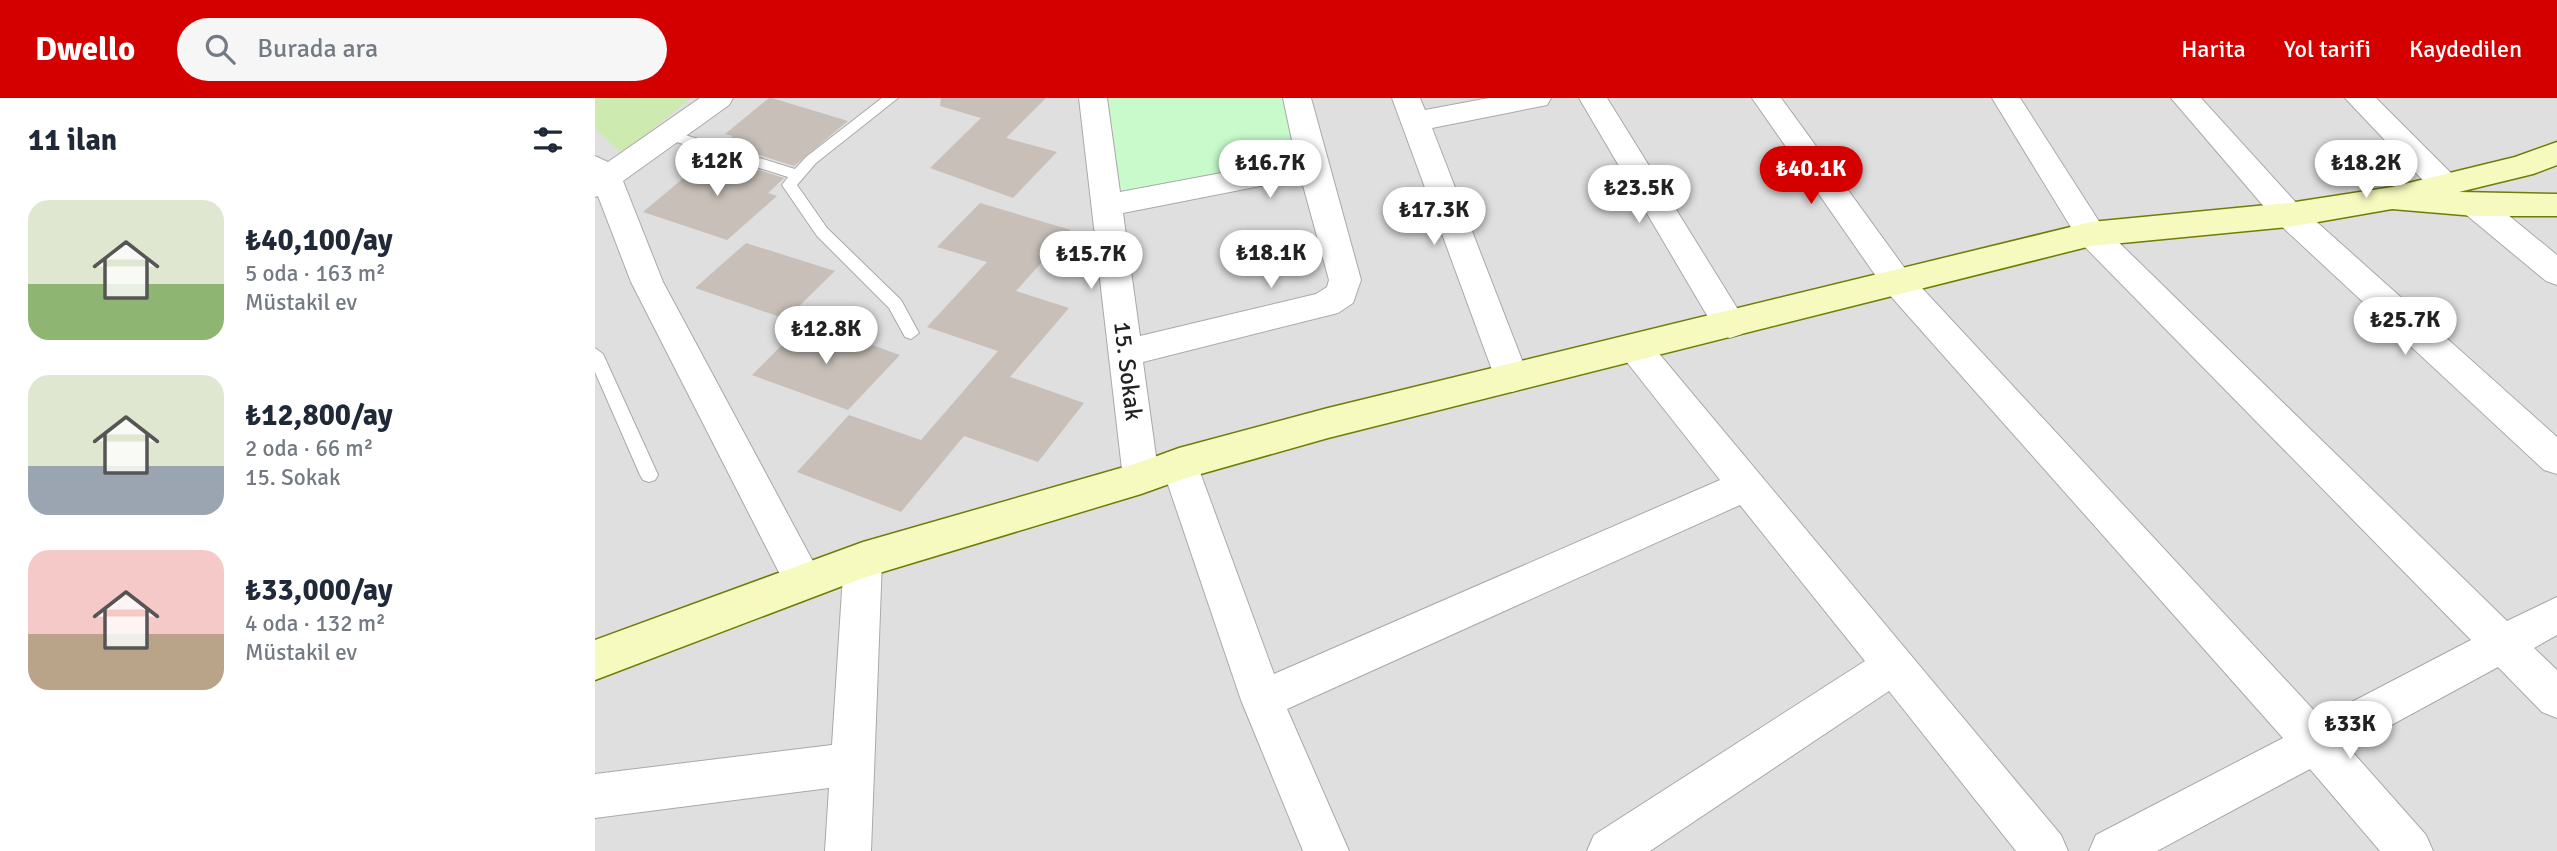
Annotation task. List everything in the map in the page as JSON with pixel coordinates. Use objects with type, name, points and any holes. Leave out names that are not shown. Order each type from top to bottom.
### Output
[{"type":"street","points":[[719,98],[669,135],[599,177],[647,282],[804,582]]},
{"type":"street","name":"15. Sokak","points":[[1093,98],[1141,478]]},
{"type":"street","points":[[1126,353],[1326,304],[1341,294],[1345,280],[1297,98]]},
{"type":"street","points":[[1513,379],[1411,110],[1537,98]]},
{"type":"street","points":[[1593,98],[1730,326]]},
{"type":"street","points":[[1766,98],[1898,283],[2316,743],[2410,851]]},
{"type":"street","points":[[2006,98],[2091,234],[2557,698]]},
{"type":"street","points":[[2185,98],[2289,215],[2557,459]]},
{"type":"street","points":[[2359,98],[2445,185]]},
{"type":"street","points":[[595,660],[863,560],[1141,478],[1179,464],[1328,423],[1634,347],[1730,326],[2091,234],[2289,215],[2392,198],[2522,166],[2557,153]]},
{"type":"street","points":[[1107,205],[1313,166]]},
{"type":"street","points":[[2392,198],[2475,205],[2557,205]]},
{"type":"street","points":[[2475,205],[2557,273]]},
{"type":"street","points":[[1634,347],[2045,851]]},
{"type":"street","points":[[1179,464],[1262,700],[1326,851]]},
{"type":"street","points":[[1262,700],[1747,485]]},
{"type":"street","points":[[848,851],[863,560]]},
{"type":"street","points":[[2112,851],[2557,615]]},
{"type":"street","points":[[1610,851],[1893,665]]},
{"type":"street","points":[[595,796],[852,764]]},
{"type":"lane","points":[[891,98],[811,160],[789,185],[822,232],[895,304],[911,333]]},
{"type":"lane","points":[[669,135],[797,176]]},
{"type":"lane","points":[[595,354],[649,475]]},
{"type":"shaded area","points":[[595,98],[2557,98],[2557,851],[595,851]]},
{"type":"green space","points":[[595,98],[691,98],[638,141],[620,152],[595,128]]},
{"type":"green space","points":[[1108,98],[1282,98],[1298,160],[1121,191]]},
{"type":"building","points":[[769,98],[848,121],[794,166],[724,144],[733,136],[725,134]]},
{"type":"building","points":[[941,98],[1046,98],[1006,138],[1057,152],[1013,198],[930,168],[981,118],[940,106]]},
{"type":"building","points":[[711,155],[784,178],[768,193],[777,196],[727,240],[643,212]]},
{"type":"building","points":[[980,203],[1071,230],[1016,291],[1069,308],[1010,377],[1084,403],[1038,462],[964,436],[901,512],[797,472],[849,415],[921,440],[998,351],[927,327],[987,262],[937,247]]},
{"type":"building","points":[[746,243],[835,271],[786,319],[695,288]]},
{"type":"building","points":[[803,324],[900,355],[848,410],[752,375]]}]
